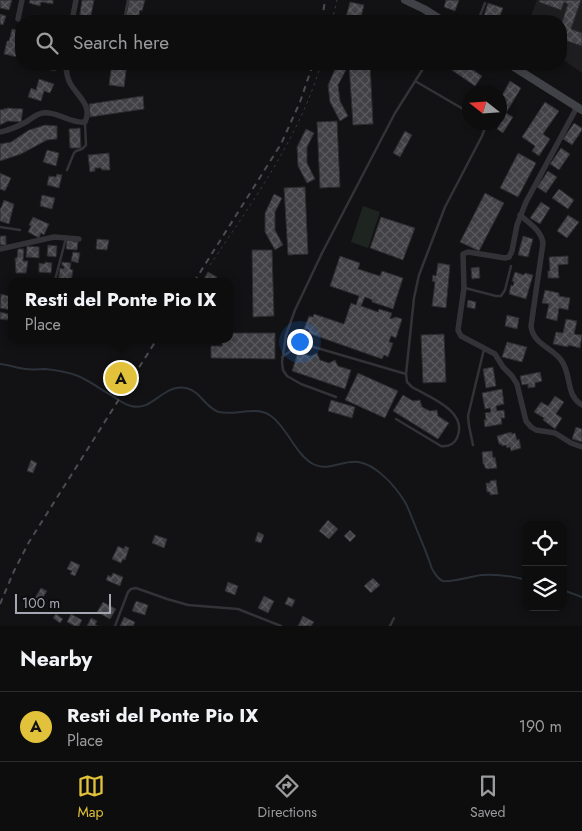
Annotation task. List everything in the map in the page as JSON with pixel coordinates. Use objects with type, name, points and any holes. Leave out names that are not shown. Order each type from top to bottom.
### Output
[{"type":"main road","points":[[405,0],[434,15]]},
{"type":"main road","points":[[519,70],[579,108]]},
{"type":"street","points":[[19,15],[22,0]]},
{"type":"street","points":[[73,15],[76,0]]},
{"type":"street","points":[[0,132],[14,128],[42,113],[85,122],[87,117],[86,106],[70,84],[66,70]]},
{"type":"street","points":[[579,108],[530,193],[520,215],[512,252],[508,258],[472,252],[463,254],[464,288],[458,332],[461,336],[495,354],[513,377],[518,389],[525,419],[530,426],[536,430],[557,434],[571,443],[582,447]]},
{"type":"street","points":[[520,215],[539,232],[544,243],[531,326],[532,332],[538,342],[556,354],[562,362],[571,393],[582,405]]},
{"type":"street","points":[[0,249],[50,237],[79,239]]},
{"type":"lane","points":[[125,15],[128,0]]},
{"type":"lane","points":[[480,15],[485,3]]},
{"type":"lane","points":[[336,396],[305,386],[290,379],[284,373],[282,357],[287,330],[308,282],[391,122],[422,70]]},
{"type":"lane","points":[[415,81],[462,108]]},
{"type":"lane","points":[[67,170],[74,153],[86,145],[85,122]]},
{"type":"lane","points":[[396,419],[441,446],[447,446],[452,443],[458,433],[458,420],[454,413],[412,387],[408,382],[406,374],[414,298],[419,275],[448,201],[484,130]]},
{"type":"lane","points":[[0,227],[20,230]]},
{"type":"lane","points":[[56,278],[66,237]]},
{"type":"lane","points":[[464,288],[500,296],[505,290],[511,266]]},
{"type":"lane","points":[[282,357],[298,346],[307,345],[406,374]]},
{"type":"lane","points":[[473,445],[468,416],[484,348]]},
{"type":"lane","points":[[115,626],[128,592],[136,588],[188,605],[238,609],[281,626]]},
{"type":"lane","points":[[390,626],[394,618]]},
{"type":"path","points":[[333,15],[337,0]]},
{"type":"path","points":[[210,265],[282,154],[308,100],[318,70]]},
{"type":"shaded area","points":[[537,0],[582,0],[582,73],[567,62],[567,15],[531,15]]},
{"type":"shaded area","points":[[363,206],[380,212],[368,248],[351,242]]},
{"type":"building","points":[[0,0],[12,0],[9,10],[0,8]]},
{"type":"building","points":[[30,0],[53,0],[53,4],[41,2],[40,6],[29,3]]},
{"type":"building","points":[[82,0],[94,0],[91,15],[80,15]]},
{"type":"building","points":[[129,0],[145,0],[139,15],[126,15]]},
{"type":"building","points":[[446,0],[459,0],[455,11],[444,7]]},
{"type":"building","points":[[540,0],[581,0],[571,29],[582,33],[582,46],[567,41],[567,15],[564,15],[568,4],[564,2],[561,10],[539,2]]},
{"type":"building","points":[[350,2],[364,5],[362,15],[347,15]]},
{"type":"building","points":[[488,3],[503,8],[500,15],[484,15]]},
{"type":"building","points":[[0,14],[6,16],[3,25],[0,24]]},
{"type":"building","points":[[12,29],[15,30],[15,57],[4,54],[7,41],[9,41]]},
{"type":"building","points":[[111,70],[126,70],[124,87],[109,85]]},
{"type":"building","points":[[335,70],[346,70],[338,85],[340,101],[348,116],[340,121],[330,102],[328,85]]},
{"type":"building","points":[[349,70],[370,70],[373,124],[353,125]]},
{"type":"building","points":[[452,70],[473,70],[482,76],[476,85],[474,85]]},
{"type":"building","points":[[39,79],[54,84],[50,93],[44,91],[41,101],[28,97],[31,88],[36,90]]},
{"type":"building","points":[[510,81],[521,88],[507,111],[507,86]]},
{"type":"building","points":[[143,96],[144,109],[90,117],[89,104]]},
{"type":"building","points":[[545,102],[559,111],[543,134],[550,139],[539,156],[532,151],[535,146],[522,137]]},
{"type":"building","points":[[8,108],[23,109],[21,122],[8,121],[0,125],[0,110]]},
{"type":"building","points":[[507,114],[513,117],[507,127]]},
{"type":"building","points":[[337,121],[340,187],[320,188],[317,122]]},
{"type":"building","points":[[574,123],[582,128],[582,130],[572,145],[563,139]]},
{"type":"building","points":[[45,125],[57,126],[57,139],[47,140],[21,154],[0,161],[0,144],[11,142],[29,130]]},
{"type":"building","points":[[80,128],[81,148],[70,148],[69,129]]},
{"type":"building","points":[[306,129],[314,133],[307,147],[307,163],[315,179],[307,183],[298,166],[297,147]]},
{"type":"building","points":[[405,131],[412,135],[400,157],[393,153]]},
{"type":"building","points":[[561,148],[570,154],[559,170],[550,164]]},
{"type":"building","points":[[47,150],[59,153],[56,166],[43,162]]},
{"type":"building","points":[[109,153],[110,170],[95,168],[95,171],[90,172],[88,155]]},
{"type":"building","points":[[518,153],[536,163],[518,197],[500,188]]},
{"type":"building","points":[[548,171],[557,177],[546,193],[537,187]]},
{"type":"building","points":[[0,173],[11,178],[5,191],[0,189]]},
{"type":"building","points":[[57,174],[62,175],[59,188],[47,185],[49,176],[56,177]]},
{"type":"building","points":[[305,187],[308,254],[288,255],[284,188]]},
{"type":"building","points":[[559,189],[574,200],[568,209],[552,198]]},
{"type":"building","points":[[485,193],[504,203],[479,251],[460,242]]},
{"type":"building","points":[[274,194],[282,198],[275,212],[275,230],[283,245],[275,250],[265,232],[265,213]]},
{"type":"building","points":[[42,195],[55,198],[52,209],[40,206]]},
{"type":"building","points":[[4,200],[14,204],[9,224],[0,221],[0,208]]},
{"type":"building","points":[[541,202],[550,208],[540,224],[530,218]]},
{"type":"building","points":[[568,215],[579,222],[567,238],[557,231]]},
{"type":"building","points":[[33,217],[49,224],[44,235],[41,233],[39,238],[28,232]]},
{"type":"building","points":[[381,217],[415,228],[403,260],[370,248]]},
{"type":"building","points":[[0,236],[6,236],[6,245],[0,245]]},
{"type":"building","points":[[523,236],[533,239],[528,257],[518,255]]},
{"type":"building","points":[[97,239],[109,240],[107,250],[96,249]]},
{"type":"building","points":[[67,240],[78,242],[77,250],[66,249]]},
{"type":"building","points":[[48,245],[57,246],[56,257],[47,256]]},
{"type":"building","points":[[27,246],[39,247],[39,258],[26,257]]},
{"type":"building","points":[[18,249],[24,249],[23,261],[28,261],[26,273],[16,273],[15,258],[17,258]]},
{"type":"building","points":[[252,250],[272,250],[274,316],[253,317]]},
{"type":"building","points":[[73,252],[80,253],[78,263],[71,261]]},
{"type":"building","points":[[340,256],[360,263],[358,269],[380,276],[382,271],[403,278],[393,309],[372,302],[372,300],[365,297],[361,306],[378,312],[379,309],[392,313],[390,319],[396,317],[402,319],[396,338],[391,336],[389,342],[393,343],[388,357],[384,355],[382,359],[308,333],[309,330],[304,329],[309,316],[313,317],[314,314],[344,324],[351,303],[356,305],[359,296],[330,286]]},
{"type":"building","points":[[568,256],[568,264],[558,265],[559,278],[548,278],[548,271],[550,271],[549,257]]},
{"type":"building","points":[[45,262],[52,263],[51,273],[39,272],[39,263],[45,264]]},
{"type":"building","points":[[62,262],[71,263],[70,269],[73,270],[72,278],[59,278],[60,268],[64,269],[64,266],[62,266]]},
{"type":"building","points":[[438,263],[450,265],[446,308],[432,306],[435,282],[432,281],[433,275],[436,276]]},
{"type":"building","points":[[479,267],[480,278],[472,279],[471,268]]},
{"type":"building","points":[[208,272],[217,277],[216,278],[204,278]]},
{"type":"building","points":[[515,272],[533,275],[526,299],[509,294],[511,285],[513,286],[514,282],[512,281]]},
{"type":"building","points":[[545,290],[570,298],[568,310],[559,308],[557,321],[546,318],[549,304],[542,303]]},
{"type":"building","points":[[1,294],[8,296],[8,310],[0,308]]},
{"type":"building","points":[[468,300],[476,302],[475,309],[467,307]]},
{"type":"building","points":[[0,312],[8,314],[8,320],[0,319]]},
{"type":"building","points":[[507,315],[519,318],[517,329],[505,326]]},
{"type":"building","points":[[566,319],[577,321],[574,334],[582,335],[580,348],[553,344],[556,332],[563,333]]},
{"type":"building","points":[[233,333],[275,333],[275,359],[211,358],[211,346],[222,346],[222,343],[233,343]]},
{"type":"building","points":[[444,334],[446,382],[423,383],[421,335]]},
{"type":"building","points":[[507,342],[527,347],[522,362],[502,357]]},
{"type":"building","points":[[298,352],[311,356],[317,353],[320,360],[329,363],[335,360],[338,366],[351,370],[345,389],[292,371]]},
{"type":"building","points":[[493,367],[496,386],[486,388],[483,369]]},
{"type":"building","points":[[540,372],[542,381],[535,383],[535,387],[528,388],[528,384],[522,385],[520,376]]},
{"type":"building","points":[[358,373],[398,391],[385,418],[345,400]]},
{"type":"building","points":[[502,389],[504,404],[496,406],[497,411],[504,410],[505,418],[501,418],[502,424],[485,427],[485,413],[491,412],[490,408],[485,409],[482,393]]},
{"type":"building","points":[[403,395],[413,401],[420,400],[422,407],[430,411],[437,410],[438,416],[449,423],[438,439],[393,411]]},
{"type":"building","points":[[555,396],[564,402],[556,414],[562,418],[555,429],[543,420],[544,418],[534,412],[541,402],[548,406]]},
{"type":"building","points":[[331,400],[355,407],[352,418],[328,411]]},
{"type":"building","points":[[576,427],[582,429],[582,442],[572,439]]},
{"type":"building","points":[[511,432],[512,434],[515,433],[517,440],[519,439],[521,448],[511,451],[510,447],[507,448],[506,445],[502,446],[499,444],[497,436]]},
{"type":"building","points":[[492,451],[497,468],[487,469],[483,464],[482,452]]},
{"type":"building","points":[[31,460],[37,463],[33,473],[27,471]]},
{"type":"building","points":[[496,480],[498,494],[490,495],[490,492],[487,492],[486,483]]},
{"type":"building","points":[[328,520],[338,529],[329,539],[319,531]]},
{"type":"building","points":[[350,530],[356,536],[350,542],[344,536]]},
{"type":"building","points":[[258,532],[264,535],[261,543],[255,541]]},
{"type":"building","points":[[155,535],[167,539],[164,548],[152,543]]},
{"type":"building","points":[[118,546],[124,549],[125,546],[129,548],[125,560],[123,559],[121,563],[112,559]]},
{"type":"building","points":[[71,561],[80,565],[75,576],[70,574],[72,571],[67,569]]},
{"type":"building","points":[[113,573],[123,577],[120,586],[106,580],[108,575],[111,577]]},
{"type":"building","points":[[373,578],[380,585],[371,593],[364,586]]},
{"type":"building","points":[[228,582],[238,586],[235,595],[225,591]]},
{"type":"building","points":[[41,588],[47,591],[40,602],[35,598]]},
{"type":"building","points":[[264,596],[274,601],[268,613],[258,608]]},
{"type":"building","points":[[288,597],[295,600],[292,607],[285,604]]},
{"type":"building","points":[[136,601],[148,605],[145,615],[132,611]]},
{"type":"building","points":[[103,602],[116,609],[110,619],[97,612]]},
{"type":"building","points":[[56,614],[63,619],[60,623],[53,618]]},
{"type":"building","points":[[71,614],[82,620],[79,626],[67,622]]},
{"type":"building","points":[[303,616],[314,622],[311,626],[298,626]]},
{"type":"building","points":[[124,617],[135,622],[133,626],[120,626]]},
{"type":"building","points":[[91,618],[97,621],[95,625],[98,626],[87,626]]},
{"type":"waterway","points":[[0,364],[28,369],[66,372],[87,380],[131,406],[139,407],[146,405],[170,390],[186,388],[196,392],[210,407],[219,412],[259,411],[265,413],[277,421],[301,454],[313,464],[324,467],[358,462],[372,467],[385,477],[405,502],[432,569],[441,580],[451,581],[488,575],[522,579]]},
{"type":"waterway","points":[[567,591],[582,597]]},
{"type":"railway","points":[[323,15],[325,0]]},
{"type":"railway","points":[[197,278],[281,144],[300,102],[311,70]]},
{"type":"railway","points":[[0,604],[29,542],[154,343]]},
{"type":"place","name":"Resti del Ponte Pio IX","points":[[121,378]]}]
